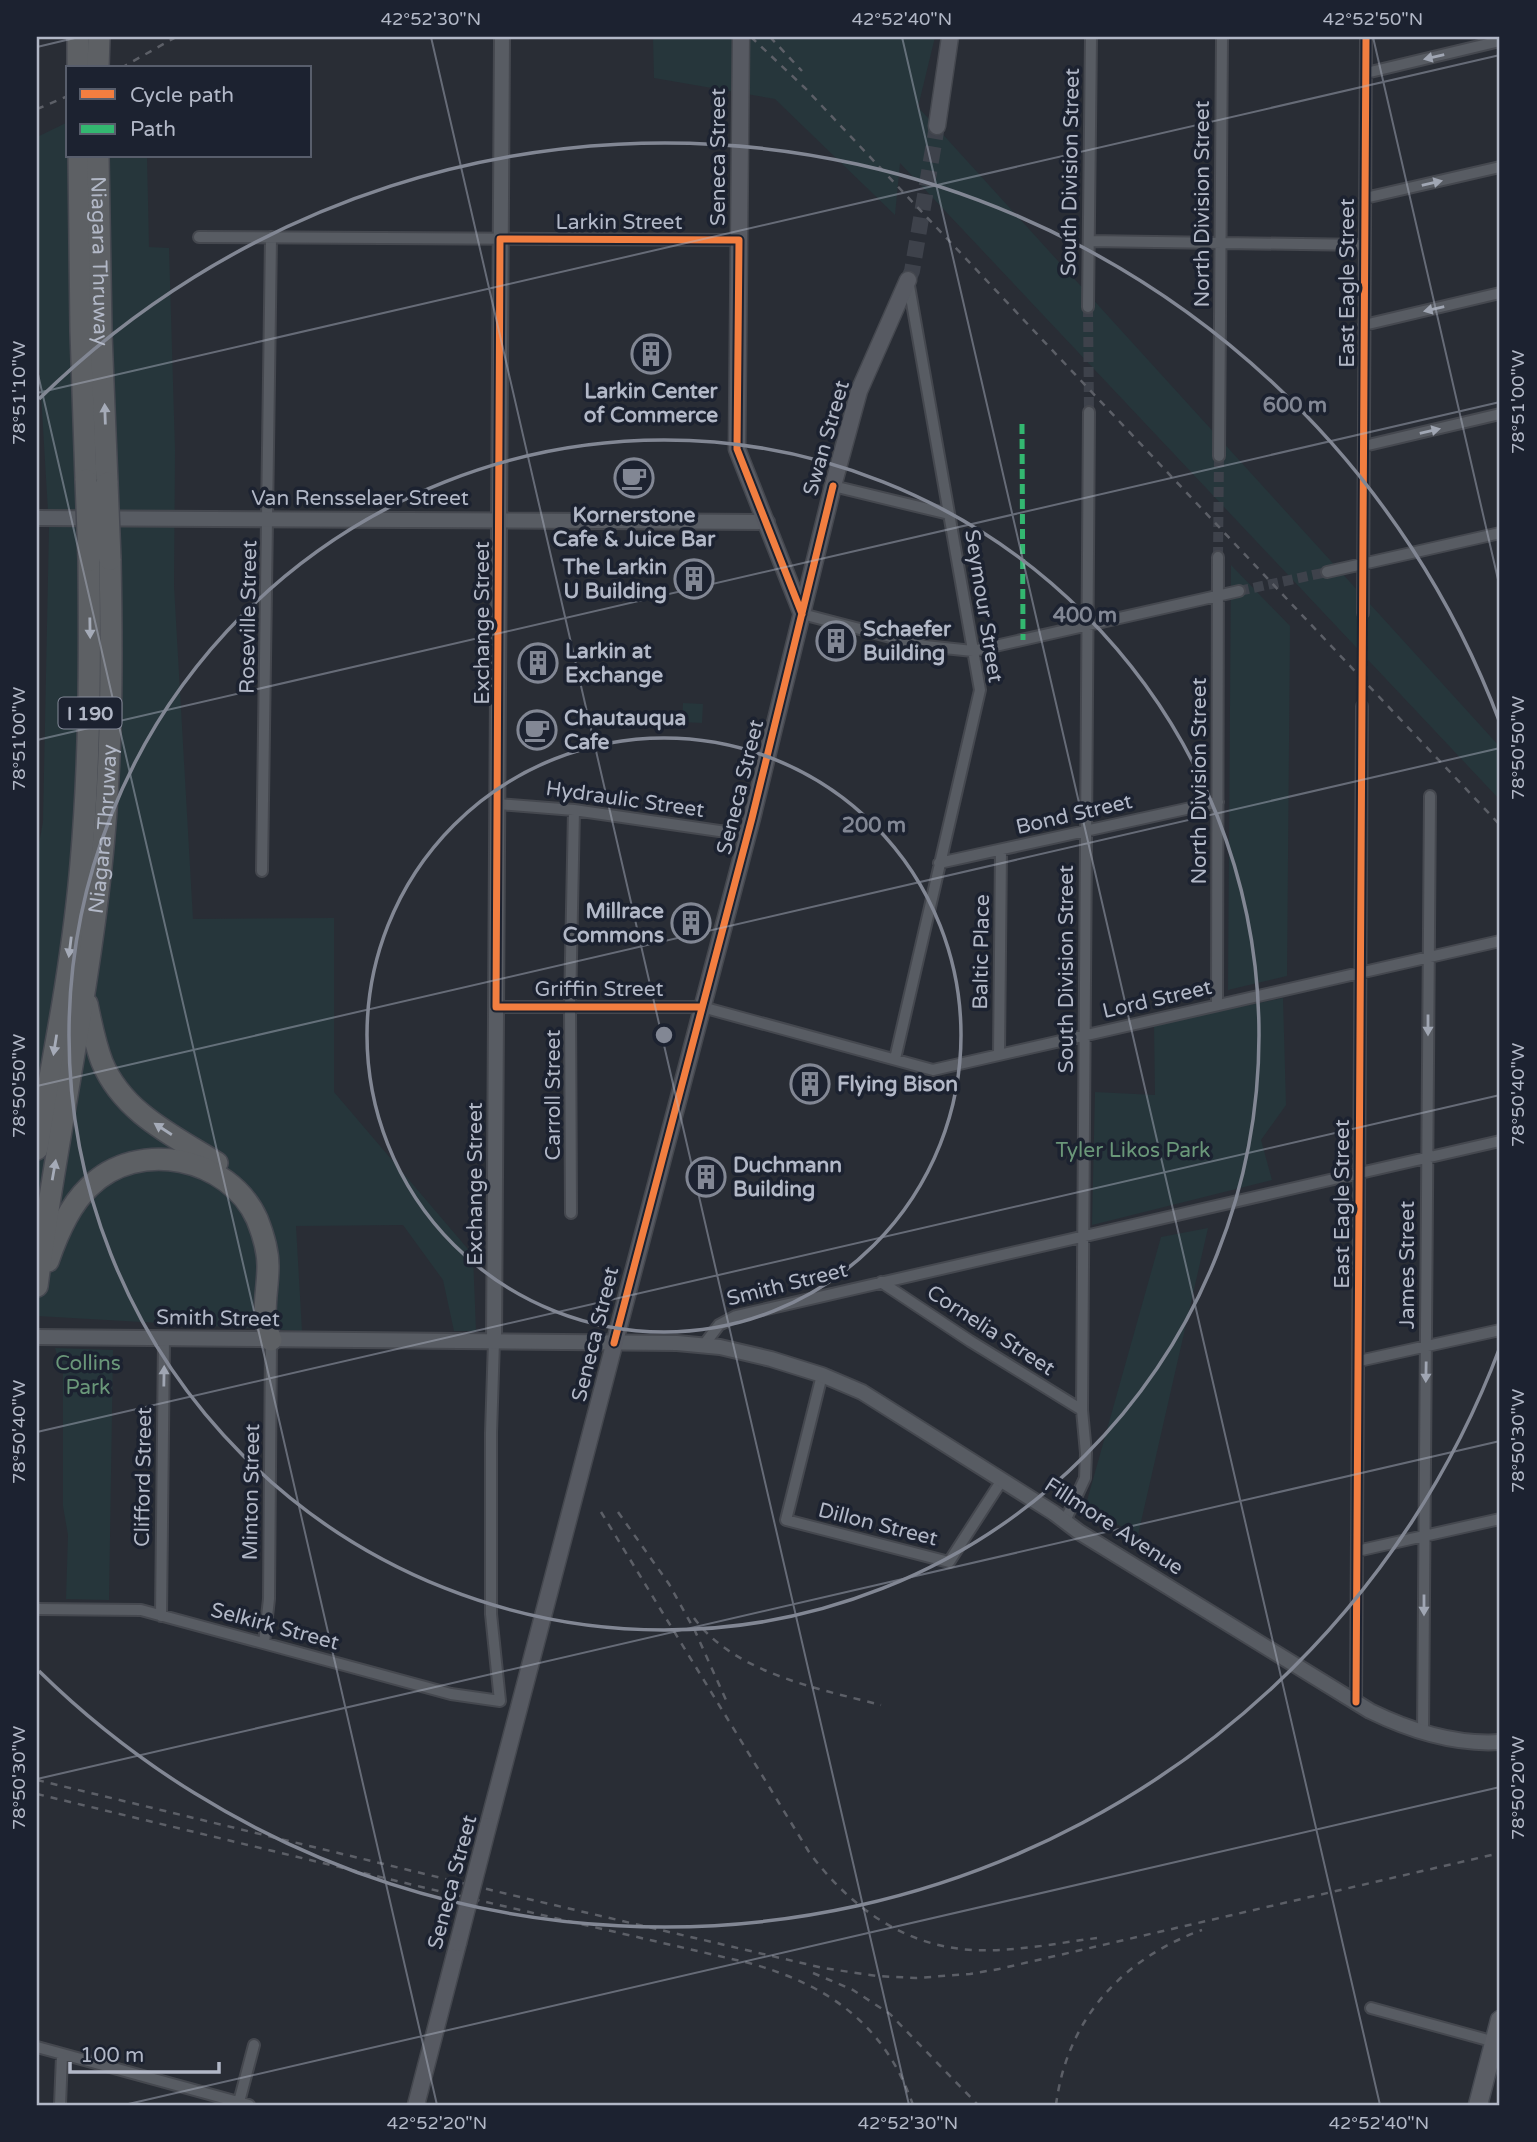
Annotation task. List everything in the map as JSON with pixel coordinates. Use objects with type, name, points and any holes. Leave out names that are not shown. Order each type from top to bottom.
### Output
[{"type":"highway","points":[[78,37],[78,66]]},
{"type":"highway","points":[[99,37],[99,66]]},
{"type":"highway","name":"Niagara Thruway","points":[[38,1290],[47,1207],[85,992],[91,867],[111,678],[100,560],[89,183],[80,158]]},
{"type":"highway","name":"Niagara Thruway","points":[[89,183],[97,158]]},
{"type":"highway","name":"Niagara Thruway","points":[[37,1149],[66,978],[91,867]]},
{"type":"highway","points":[[85,992],[102,1063],[126,1102],[221,1166],[251,1192],[267,1216],[277,1247],[276,1325],[271,1340]]},
{"type":"highway","points":[[38,1290],[54,1244],[76,1203],[89,1187],[109,1173],[135,1162],[179,1160],[196,1165],[239,1192],[256,1216],[268,1264],[265,1325],[271,1340]]},
{"type":"main road","name":"Seneca Street","points":[[416,2105],[747,835],[802,614],[737,449],[741,37]]},
{"type":"main road","points":[[937,126],[950,37]]},
{"type":"main road","name":"Swan Street","points":[[802,614],[859,391],[908,280]]},
{"type":"main road","points":[[1478,2105],[1500,2020]]},
{"type":"street","name":"Exchange Street","points":[[500,1701],[491,1614],[491,1433],[497,1213],[502,37]]},
{"type":"street","name":"South Division Street","points":[[1088,307],[1091,37]]},
{"type":"street","name":"North Division Street","points":[[1219,456],[1222,37]]},
{"type":"street","name":"East Eagle Street","points":[[1363,613],[1366,37]]},
{"type":"street","points":[[1366,73],[1500,41]]},
{"type":"street","points":[[1365,198],[1500,167]]},
{"type":"street","name":"Larkin Street","points":[[199,237],[739,240]]},
{"type":"street","name":"Roseville Street","points":[[262,871],[271,237]]},
{"type":"street","points":[[1089,241],[1365,245]]},
{"type":"street","name":"Seymour Street","points":[[895,1059],[980,690],[908,280]]},
{"type":"street","points":[[1364,325],[1500,293]]},
{"type":"street","name":"South Division Street","points":[[1065,1521],[1085,1478],[1086,1452],[1082,1410],[1082,1235],[1086,1036],[1089,412]]},
{"type":"street","points":[[1364,446],[1500,414]]},
{"type":"street","points":[[833,486],[949,514]]},
{"type":"street","name":"Van Rensselaer Street","points":[[37,518],[767,522]]},
{"type":"street","points":[[1326,572],[1500,533]]},
{"type":"street","name":"North Division Street","points":[[1217,1005],[1218,557]]},
{"type":"street","points":[[802,614],[925,646],[973,651],[1239,591]]},
{"type":"street","name":"East Eagle Street","points":[[1356,1702],[1362,706]]},
{"type":"street","name":"James Street","points":[[1423,1733],[1430,796]]},
{"type":"street","name":"Bond Street","points":[[939,863],[1218,802]]},
{"type":"street","name":"Hydraulic Street","points":[[498,804],[574,810],[747,835]]},
{"type":"street","name":"Carroll Street","points":[[571,1213],[570,1007],[574,810]]},
{"type":"street","name":"Baltic Place","points":[[999,1055],[1001,850]]},
{"type":"street","name":"Lord Street","points":[[702,1007],[933,1070],[1500,941]]},
{"type":"street","name":"Griffin Street","points":[[496,1007],[702,1007]]},
{"type":"street","name":"Smith Street","points":[[37,1337],[677,1343],[703,1346],[725,1320],[1082,1235],[1500,1141]]},
{"type":"street","name":"Cornelia Street","points":[[881,1282],[1082,1410]]},
{"type":"street","points":[[1359,1361],[1500,1330]]},
{"type":"street","name":"Clifford Street","points":[[161,1616],[164,1339]]},
{"type":"street","name":"Minton Street","points":[[264,1643],[269,1599],[271,1340]]},
{"type":"street","name":"Fillmore Avenue","points":[[703,1346],[720,1347],[771,1359],[822,1375],[862,1392],[1065,1521],[1392,1722],[1423,1733],[1471,1742],[1500,1742]]},
{"type":"street","name":"Dillon Street","points":[[822,1375],[786,1520],[949,1562],[1002,1480]]},
{"type":"street","points":[[1357,1551],[1500,1519]]},
{"type":"street","name":"Selkirk Street","points":[[37,1609],[141,1611],[451,1694],[500,1701]]},
{"type":"street","points":[[1371,2008],[1494,2042]]},
{"type":"street","points":[[37,2047],[244,2104],[254,2045]]},
{"type":"street","points":[[60,2105],[62,2056]]},
{"type":"green space","points":[[653,37],[935,37],[918,107],[1500,747],[1500,800],[900,163],[895,215],[775,99],[654,78]]},
{"type":"green space","points":[[66,123],[66,158],[147,158],[149,247],[169,248],[175,450],[174,586],[193,919],[334,918],[334,1092],[473,1255],[476,1331],[454,1331],[443,1280],[403,1225],[296,1226],[302,1331],[37,1316],[37,854],[43,822],[49,528],[37,326],[37,137]]},
{"type":"green space","points":[[1231,565],[1290,626],[1287,976],[1228,990]]},
{"type":"green space","points":[[683,703],[703,704],[702,723],[682,722]]},
{"type":"green space","name":"Tyler Likos Park","points":[[1283,998],[1286,1105],[1261,1140],[1272,1180],[1092,1225],[1095,1092],[1155,1095],[1154,1025]]},
{"type":"green space","points":[[1208,1228],[1138,1535],[1085,1508],[1161,1237]]},
{"type":"green space","name":"Collins Park","points":[[55,1348],[113,1350],[109,1600],[66,1599],[68,1535],[63,1506],[63,1373]]},
{"type":"tunnel","points":[[908,280],[912,271],[937,126]]},
{"type":"tunnel","points":[[1088,307],[1089,412]]},
{"type":"tunnel","points":[[1218,557],[1219,456]]},
{"type":"tunnel","points":[[1239,591],[1327,572]]},
{"type":"tunnel","points":[[1362,706],[1363,613]]},
{"type":"railway","points":[[125,66],[176,37]]},
{"type":"railway","points":[[751,37],[805,88],[1500,825]]},
{"type":"railway","points":[[770,37],[802,71]]},
{"type":"railway","points":[[37,109],[66,97]]},
{"type":"railway","points":[[601,1512],[809,1852],[825,1872],[860,1906],[902,1932],[948,1947],[1005,1950],[1097,1938]]},
{"type":"railway","points":[[618,1512],[669,1584],[695,1631],[726,1700]]},
{"type":"railway","points":[[694,1618],[711,1637],[731,1653],[754,1665],[805,1685],[881,1705]]},
{"type":"railway","points":[[37,1780],[823,1968],[877,1976],[916,1978],[999,1969],[1500,1853]]},
{"type":"railway","points":[[37,1794],[778,1972],[829,1997],[870,2031],[887,2052],[913,2105]]},
{"type":"railway","points":[[1056,2105],[1062,2074],[1072,2045],[1103,1996],[1147,1957],[1202,1930]]},
{"type":"railway","points":[[813,1973],[853,1990],[890,2014],[978,2105]]},
{"type":"marked path","points":[[1022,424],[1023,640]]},
{"type":"cycle path","points":[[1356,1702],[1366,37]]},
{"type":"cycle path","points":[[702,1007],[496,1007],[500,239],[739,240],[737,449],[802,614]]},
{"type":"cycle path","points":[[614,1343],[752,818],[833,486]]},
{"type":"place","name":"Larkin Center of Commerce","points":[[651,354]]},
{"type":"place","name":"Kornerstone Cafe & Juice Bar","points":[[634,478]]},
{"type":"place","name":"The Larkin U Building","points":[[694,579]]},
{"type":"place","name":"Schaefer Building","points":[[836,641]]},
{"type":"place","name":"Larkin at Exchange","points":[[538,663]]},
{"type":"place","name":"Chautauqua Cafe","points":[[537,730]]},
{"type":"place","name":"Millrace Commons","points":[[691,923]]},
{"type":"place","name":"Flying Bison","points":[[810,1084]]},
{"type":"place","name":"Duchmann Building","points":[[706,1177]]}]
